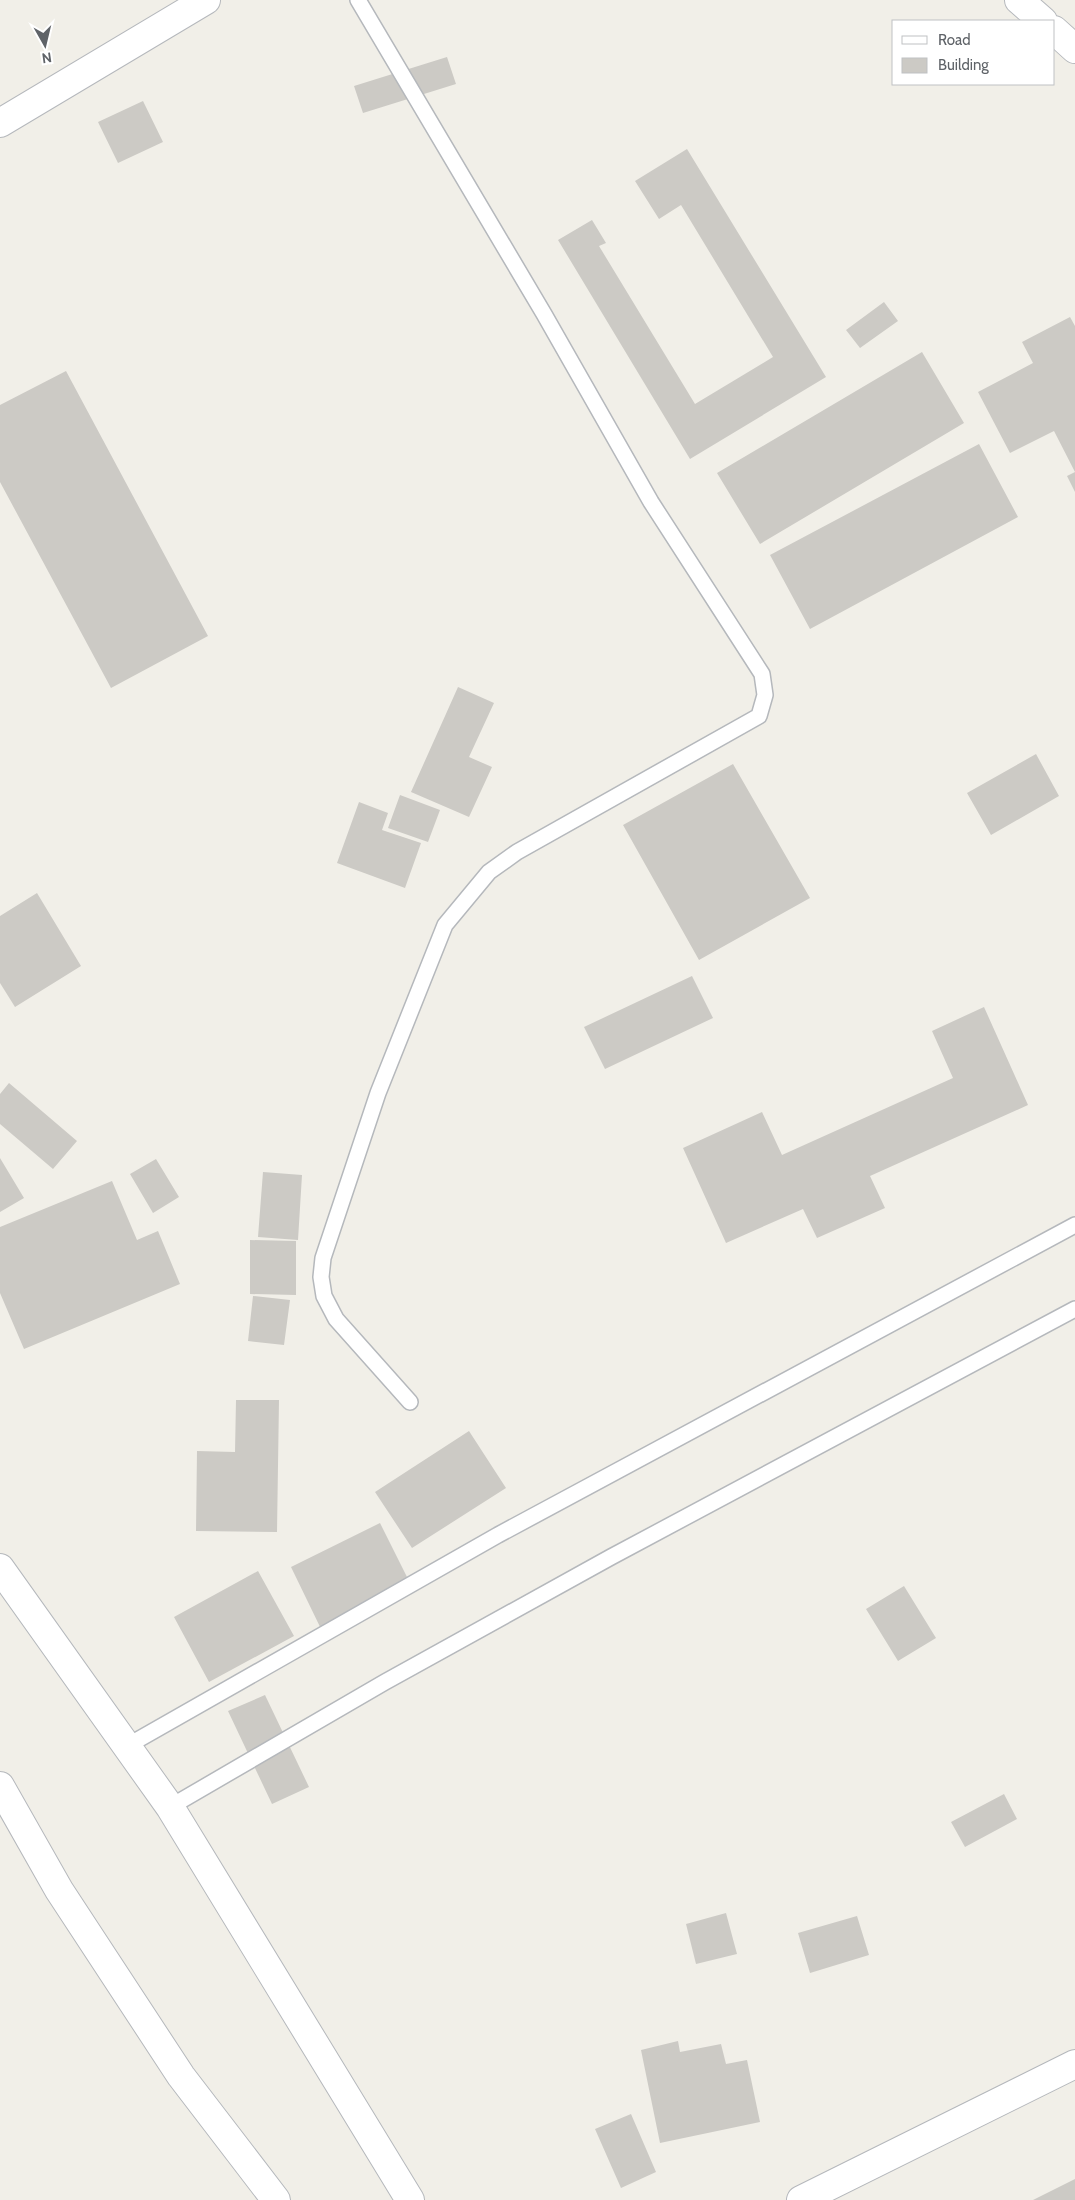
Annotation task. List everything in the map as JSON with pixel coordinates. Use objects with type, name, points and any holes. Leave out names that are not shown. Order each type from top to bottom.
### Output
[{"type":"street","points":[[0,123],[206,0]]},
{"type":"street","points":[[1019,0],[1043,20]]},
{"type":"street","points":[[1055,31],[1075,49]]},
{"type":"street","points":[[0,1568],[170,1807],[410,2200]]},
{"type":"street","points":[[0,1786],[58,1890],[181,2076],[276,2200]]},
{"type":"street","points":[[801,2200],[1075,2064]]},
{"type":"lane","points":[[358,0],[544,314],[651,502],[762,674],[765,695],[759,716],[518,852],[489,872],[445,925],[378,1093],[323,1258],[321,1277],[324,1296],[336,1319],[410,1402]]},
{"type":"lane","points":[[127,1746],[498,1535],[1075,1225]]},
{"type":"lane","points":[[170,1807],[385,1682],[568,1581],[1075,1308]]},
{"type":"building","points":[[447,57],[456,84],[363,113],[354,86]]},
{"type":"building","points":[[143,101],[163,142],[118,163],[98,122]]},
{"type":"building","points":[[687,149],[826,377],[690,459],[558,240],[592,220],[606,243],[599,246],[695,404],[773,357],[681,205],[659,219],[635,181]]},
{"type":"building","points":[[884,302],[898,321],[860,348],[846,330]]},
{"type":"building","points":[[1070,317],[1075,326],[1075,472],[1054,431],[1010,453],[978,392],[1033,363],[1022,342]]},
{"type":"building","points":[[922,352],[964,423],[760,544],[717,473]]},
{"type":"building","points":[[66,371],[208,636],[111,688],[0,482],[0,405]]},
{"type":"building","points":[[979,444],[1018,517],[810,629],[770,555]]},
{"type":"building","points":[[1075,472],[1075,492],[1067,476]]},
{"type":"building","points":[[458,687],[494,703],[469,757],[492,767],[469,817],[411,792]]},
{"type":"building","points":[[1036,754],[1059,796],[991,835],[967,793]]},
{"type":"building","points":[[733,764],[810,898],[699,960],[623,825]]},
{"type":"building","points":[[400,795],[440,810],[428,842],[388,828]]},
{"type":"building","points":[[359,802],[388,813],[382,830],[421,843],[405,888],[337,863]]},
{"type":"building","points":[[37,893],[81,966],[15,1007],[0,983],[0,916]]},
{"type":"building","points":[[692,976],[713,1018],[605,1069],[584,1027]]},
{"type":"building","points":[[984,1007],[1028,1105],[870,1176],[885,1208],[817,1238],[803,1209],[726,1243],[683,1148],[762,1112],[782,1155],[953,1078],[932,1031]]},
{"type":"building","points":[[9,1083],[77,1141],[53,1169],[0,1124],[0,1094]]},
{"type":"building","points":[[0,1158],[24,1198],[0,1212]]},
{"type":"building","points":[[156,1159],[179,1197],[153,1213],[130,1174]]},
{"type":"building","points":[[263,1172],[302,1175],[298,1240],[258,1237]]},
{"type":"building","points":[[112,1181],[137,1240],[158,1231],[180,1284],[24,1349],[0,1293],[0,1227]]},
{"type":"building","points":[[250,1240],[296,1241],[296,1295],[250,1294]]},
{"type":"building","points":[[253,1296],[290,1300],[284,1345],[248,1341]]},
{"type":"building","points":[[236,1400],[279,1400],[277,1532],[196,1531],[197,1451],[235,1452]]},
{"type":"building","points":[[469,1431],[506,1488],[412,1548],[375,1492]]},
{"type":"building","points":[[380,1523],[413,1589],[323,1633],[291,1567]]},
{"type":"building","points":[[258,1571],[294,1636],[209,1682],[174,1617]]},
{"type":"building","points":[[904,1586],[936,1638],[898,1661],[866,1609]]},
{"type":"building","points":[[265,1695],[309,1787],[272,1804],[228,1711]]},
{"type":"building","points":[[1004,1794],[1017,1819],[965,1847],[951,1822]]},
{"type":"building","points":[[726,1913],[737,1954],[696,1964],[686,1924]]},
{"type":"building","points":[[857,1916],[869,1955],[810,1973],[798,1933]]},
{"type":"building","points":[[678,2041],[680,2052],[721,2044],[726,2064],[747,2060],[760,2122],[660,2143],[641,2050]]},
{"type":"building","points":[[631,2114],[656,2172],[621,2188],[595,2129]]},
{"type":"building","points":[[1075,2179],[1075,2200],[1033,2200]]}]
